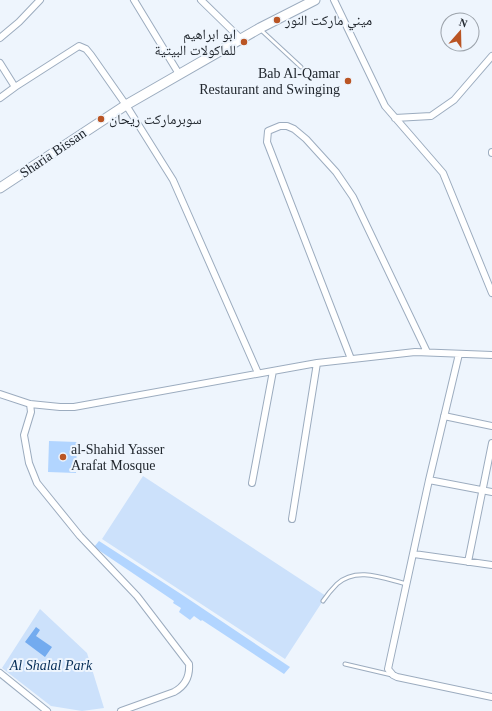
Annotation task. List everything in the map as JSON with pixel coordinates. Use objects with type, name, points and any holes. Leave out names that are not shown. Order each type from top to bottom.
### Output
[{"type":"street","points":[[0,38],[19,22],[40,0]]},
{"type":"street","points":[[134,0],[179,74]]},
{"type":"street","points":[[202,0],[241,39]]},
{"type":"street","name":"Sharia Bissan","points":[[0,188],[126,105],[260,28],[315,0]]},
{"type":"street","points":[[334,0],[385,106],[443,173],[492,293]]},
{"type":"street","points":[[0,98],[79,46],[82,46],[126,105],[173,180],[258,374]]},
{"type":"street","points":[[395,118],[431,116],[454,100],[492,56]]},
{"type":"street","points":[[0,63],[15,87]]},
{"type":"street","points":[[351,359],[267,142],[268,131],[274,128],[287,126],[299,133],[341,178],[354,198],[427,352]]},
{"type":"street","points":[[0,394],[30,404],[74,407],[317,363],[427,352],[492,355]]},
{"type":"street","points":[[459,354],[429,480],[388,669],[393,675],[492,697]]},
{"type":"street","points":[[292,519],[317,363]]},
{"type":"street","points":[[252,483],[273,371]]},
{"type":"street","points":[[30,404],[31,412],[24,435],[29,463],[37,484],[80,536],[137,596],[188,664],[188,676],[182,688],[121,711]]},
{"type":"street","points":[[444,416],[492,426]]},
{"type":"street","points":[[468,562],[492,443]]},
{"type":"street","points":[[429,480],[492,492]]},
{"type":"street","points":[[414,554],[492,565]]},
{"type":"street","points":[[0,673],[47,711]]},
{"type":"lane","points":[[260,28],[302,67]]},
{"type":"lane","points":[[323,601],[337,584],[353,575],[366,575],[407,584]]},
{"type":"lane","points":[[345,664],[393,675]]},
{"type":"green space","points":[[143,476],[326,596],[285,659],[102,539]]},
{"type":"green space","name":"Al Shalal Park","points":[[40,609],[87,653],[104,708],[82,711],[51,706],[2,668]]},
{"type":"water","points":[[36,627],[40,630],[36,636],[52,647],[45,657],[25,642]]},
{"type":"building","name":"al-Shahid Yasser Arafat Mosque","points":[[49,441],[77,442],[76,473],[48,472]]},
{"type":"building","points":[[99,541],[290,667],[284,674],[202,620],[201,621],[194,616],[190,620],[179,612],[181,608],[173,603],[174,601],[94,547]]},
{"type":"place","name":"ميني ماركت النور","points":[[277,20]]},
{"type":"place","name":"ابو ابراهيم للماكولات البيتية","points":[[244,42]]},
{"type":"place","name":"Bab Al-Qamar Restaurant and Swinging","points":[[348,81]]},
{"type":"place","name":"سوبرماركت ريحان","points":[[101,119]]},
{"type":"place","name":"al-Shahid Yasser Arafat Mosque","points":[[63,457]]}]
